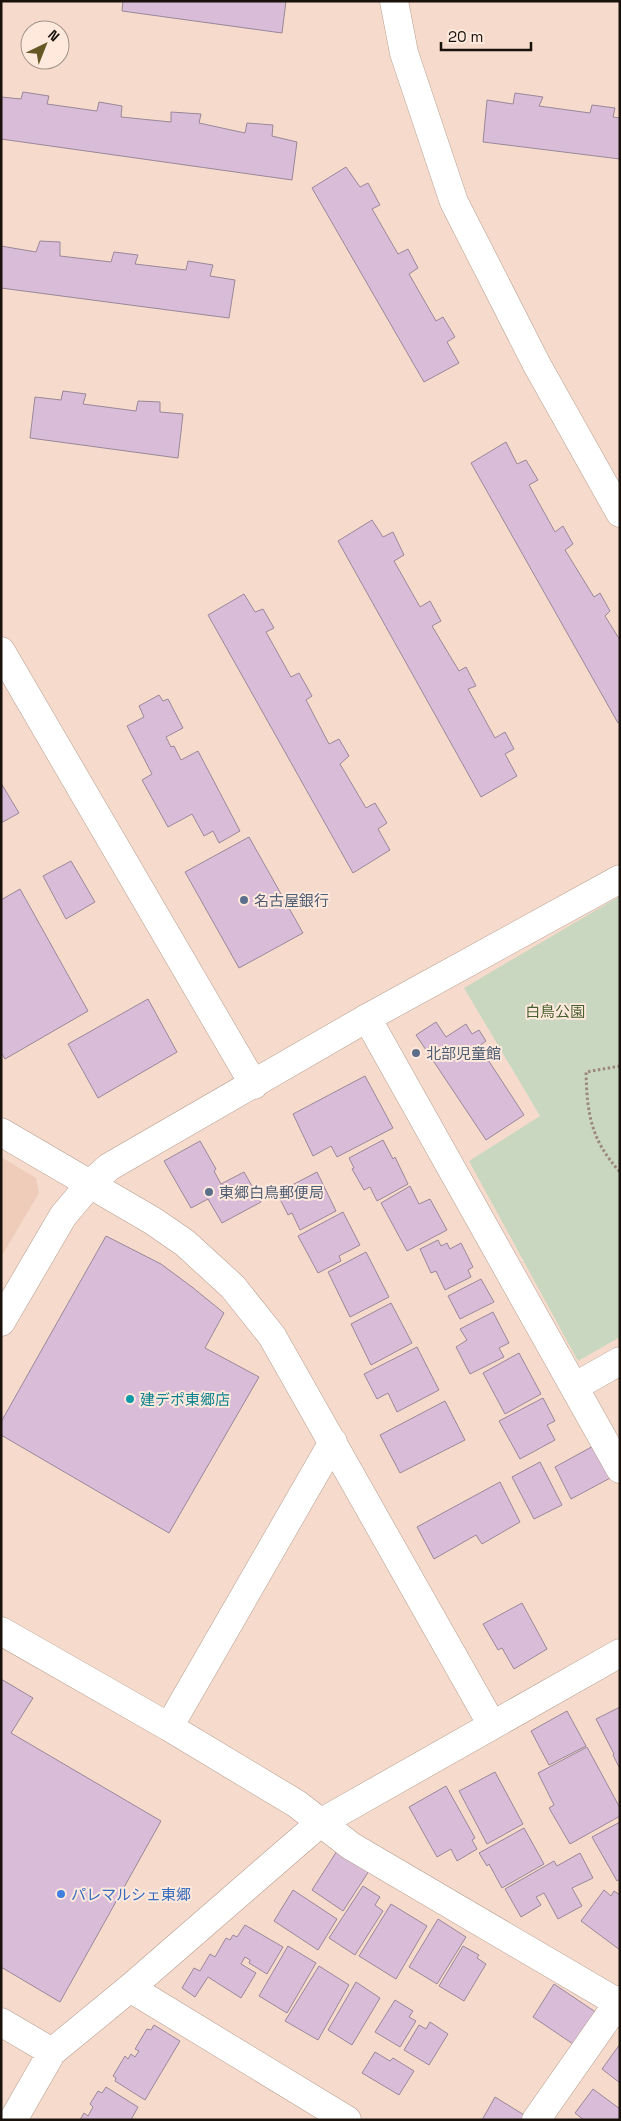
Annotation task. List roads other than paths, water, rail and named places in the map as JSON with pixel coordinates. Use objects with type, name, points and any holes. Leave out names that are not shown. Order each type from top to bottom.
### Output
[{"type":"street","points":[[394,1],[404,53],[454,202],[536,366],[620,513]]},
{"type":"street","points":[[1,651],[254,1085]]},
{"type":"street","points":[[1,1322],[63,1216],[90,1184],[109,1167],[254,1085],[367,1018],[620,879]]},
{"type":"street","points":[[367,1018],[620,1468]]},
{"type":"street","points":[[1,1132],[154,1221],[186,1243],[233,1287],[272,1336],[492,1725]]},
{"type":"street","points":[[574,1387],[620,1361]]},
{"type":"street","points":[[169,1727],[333,1442]]},
{"type":"street","points":[[1,1632],[169,1727],[297,1804],[351,1846],[619,2002],[536,2120]]},
{"type":"street","points":[[13,2120],[52,2052],[130,1988],[320,1823],[620,1653]]},
{"type":"street","points":[[130,1988],[347,2120]]},
{"type":"street","points":[[1,2022],[52,2052]]},
{"type":"place","name":"名古屋銀行","points":[[244,900]]},
{"type":"place","name":"北部児童館","points":[[416,1053]]},
{"type":"place","name":"東郷白鳥郵便局","points":[[209,1192]]},
{"type":"place","name":"建デポ東郷店","points":[[130,1399]]},
{"type":"place","name":"パレマルシェ東郷","points":[[61,1894]]},
{"type":"park label","name":"白鳥公園","points":[[555,1011]]}]
